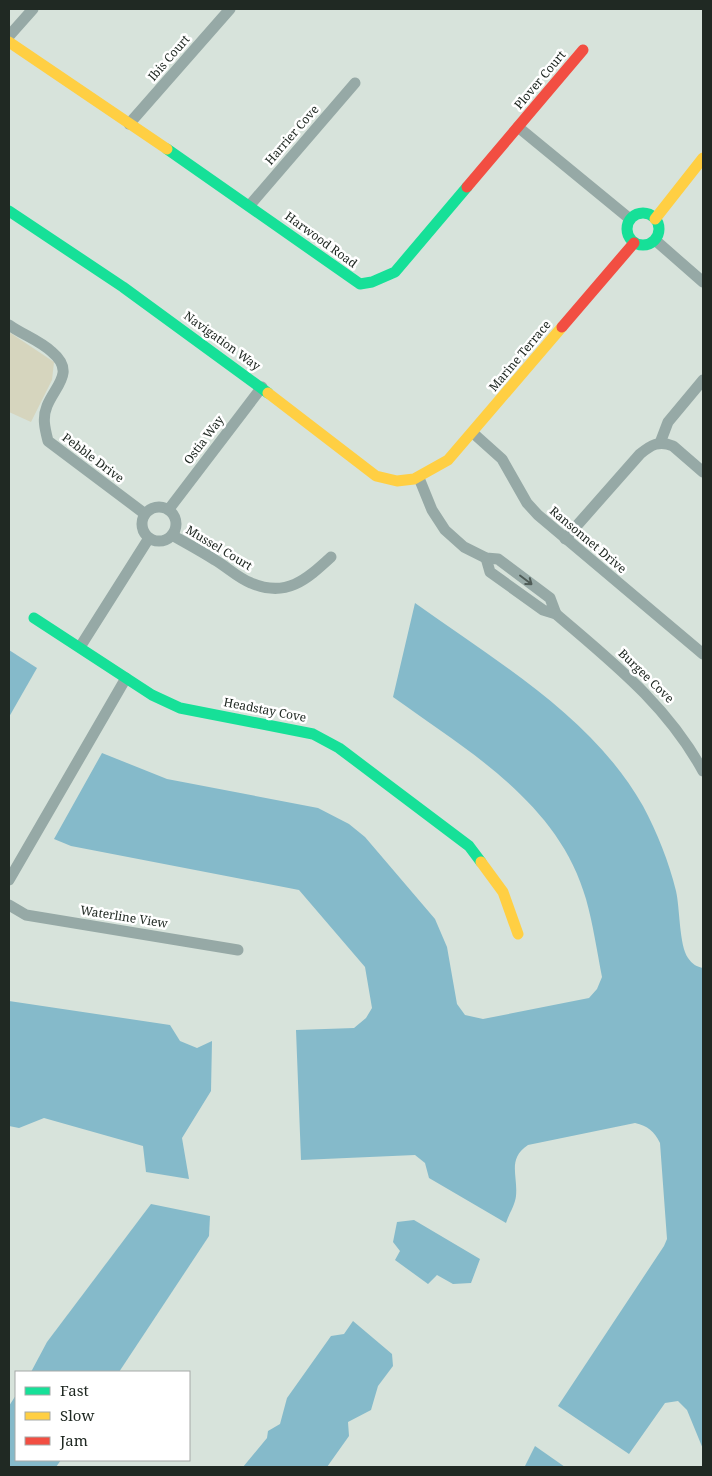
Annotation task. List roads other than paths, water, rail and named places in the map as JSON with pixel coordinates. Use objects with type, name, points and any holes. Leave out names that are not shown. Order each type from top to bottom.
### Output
[{"type":"street","points":[[9,36],[33,9]]},
{"type":"street","name":"Ibis Court","points":[[129,124],[230,9]]},
{"type":"street","name":"Harwood Road","points":[[9,42],[250,205],[360,284],[372,282],[395,272],[518,128]]},
{"type":"street","name":"Plover Court","points":[[518,128],[583,50]]},
{"type":"street","name":"Harrier Cove","points":[[250,205],[355,83]]},
{"type":"street","points":[[518,128],[630,219]]},
{"type":"street","points":[[655,219],[703,158]]},
{"type":"street","name":"Navigation Way","points":[[9,211],[123,287],[262,387],[376,476],[390,481],[405,482],[419,478]]},
{"type":"street","points":[[645,213],[655,219],[659,229],[655,240],[643,246],[634,243],[627,234],[630,219],[645,213]]},
{"type":"street","points":[[655,240],[703,282]]},
{"type":"street","name":"Marine Terrace","points":[[419,478],[448,460],[473,433],[634,243]]},
{"type":"street","name":"Pebble Drive","points":[[9,325],[54,353],[64,367],[62,379],[47,406],[44,419],[48,441],[145,514]]},
{"type":"street","points":[[660,443],[668,422],[703,380]]},
{"type":"street","name":"Ostia Way","points":[[169,509],[262,387]]},
{"type":"street","name":"Ransonnet Drive","points":[[473,433],[502,459],[527,503],[565,539],[703,654]]},
{"type":"street","points":[[565,539],[649,446],[660,443],[673,446],[703,472]]},
{"type":"street","name":"Burgee Cove","points":[[419,478],[432,510],[445,530],[464,547],[486,558],[490,572],[543,610],[556,614],[632,679],[663,711],[689,746],[703,771]]},
{"type":"street","points":[[157,506],[169,509],[173,514],[176,524],[172,535],[161,541],[149,538],[142,524],[145,514],[157,506]]},
{"type":"street","name":"Mussel Court","points":[[172,535],[215,559],[250,583],[271,589],[289,587],[307,579],[332,557]]},
{"type":"street","points":[[80,647],[149,538]]},
{"type":"street","name":"Headstay Cove","points":[[34,618],[152,695],[180,708],[313,734],[339,748],[469,846],[503,892],[518,934]]},
{"type":"street","points":[[9,880],[126,678]]},
{"type":"street","name":"Waterline View","points":[[9,905],[26,916],[238,950]]},
{"type":"water","points":[[415,603],[510,669],[541,693],[597,745],[622,774],[643,806],[666,858],[676,891],[681,936],[685,952],[693,964],[703,968],[703,1449],[687,1410],[678,1401],[665,1403],[629,1454],[558,1406],[667,1239],[660,1143],[653,1132],[647,1127],[635,1123],[528,1145],[522,1150],[516,1162],[516,1196],[506,1223],[429,1178],[425,1163],[415,1155],[301,1160],[296,1030],[354,1028],[366,1018],[372,1008],[365,967],[299,890],[71,846],[54,839],[102,753],[167,779],[318,808],[349,824],[365,837],[435,919],[447,947],[457,1004],[465,1015],[483,1019],[589,998],[597,989],[602,977],[593,928],[586,899],[573,865],[555,835],[533,807],[480,759],[393,697]]},
{"type":"water","points":[[9,650],[37,668],[9,717]]},
{"type":"water","points":[[9,1001],[170,1025],[180,1041],[197,1048],[212,1041],[211,1091],[182,1138],[189,1179],[146,1172],[143,1146],[44,1118],[19,1128],[9,1126]]},
{"type":"water","points":[[151,1204],[210,1216],[209,1236],[120,1371],[32,1371],[47,1342]]},
{"type":"water","points":[[414,1220],[480,1259],[471,1283],[453,1284],[437,1275],[428,1284],[395,1260],[400,1251],[393,1242],[397,1222]]},
{"type":"water","points":[[353,1321],[392,1354],[393,1366],[378,1386],[371,1410],[348,1422],[349,1436],[327,1467],[243,1467],[267,1438],[268,1431],[280,1424],[287,1398],[331,1336],[344,1334]]},
{"type":"water","points":[[15,1397],[15,1461],[60,1461],[56,1467],[9,1467],[9,1406]]},
{"type":"water","points":[[535,1446],[565,1467],[526,1467]]}]
